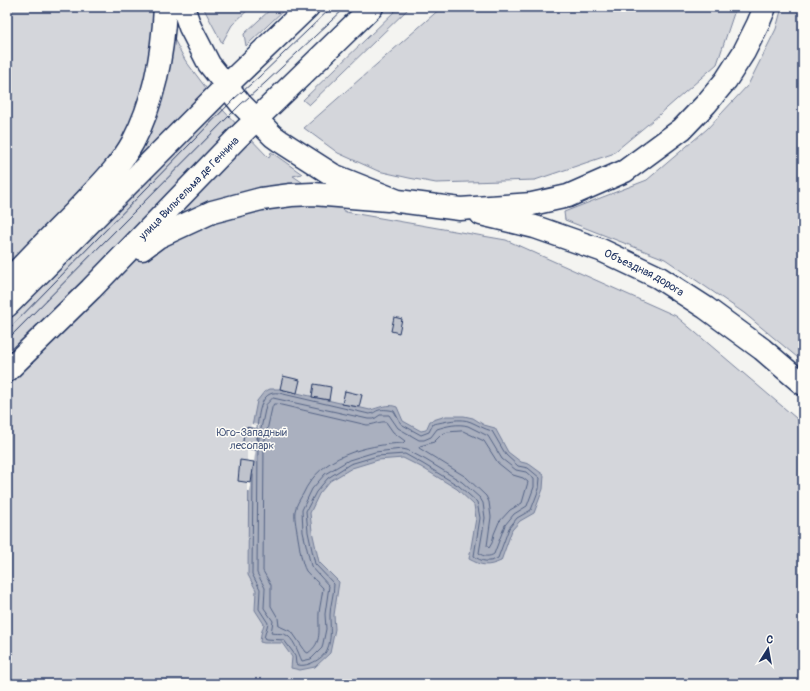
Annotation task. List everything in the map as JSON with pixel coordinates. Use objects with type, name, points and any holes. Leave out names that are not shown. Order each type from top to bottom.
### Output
[{"type":"main road","points":[[7,282],[110,174],[132,143],[149,105],[157,75],[163,37],[165,7]]},
{"type":"main road","points":[[183,7],[190,28],[209,64],[240,104],[272,136],[333,176],[398,201]]},
{"type":"main road","points":[[7,306],[226,86],[308,7]]},
{"type":"main road","name":"улица Вильгельма де Геннина","points":[[7,370],[91,289],[256,120],[372,7]]},
{"type":"main road","points":[[91,289],[158,237],[212,212],[261,199],[291,195],[336,195],[460,209],[532,204],[568,196],[625,171],[682,129],[726,80],[744,52],[758,24],[764,7]]},
{"type":"main road","name":"Объездная дорога","points":[[460,209],[535,227],[601,250],[658,277],[706,308],[762,349],[803,384]]},
{"type":"green space","name":"Юго-Западный лесопарк","points":[[7,7],[165,7],[173,37],[185,60],[221,108],[269,158],[271,152],[302,174],[293,176],[346,212],[506,240],[676,316],[803,424],[803,684],[7,684]]},
{"type":"green space","points":[[203,7],[251,7],[232,25],[222,43]]},
{"type":"green space","points":[[273,7],[287,7],[246,46],[244,34]]},
{"type":"green space","points":[[399,7],[410,7],[309,105],[303,100]]},
{"type":"green space","points":[[442,7],[736,7],[717,64],[659,115],[612,154],[535,180],[436,183],[409,178],[378,171],[338,153],[304,128]]},
{"type":"green space","points":[[782,7],[802,7],[803,10],[803,362],[744,313],[665,259],[565,220],[564,212],[647,180],[707,129],[748,85],[776,29]]},
{"type":"water","points":[[270,389],[280,389],[370,410],[386,406],[397,407],[403,421],[421,431],[426,430],[430,421],[446,416],[464,416],[473,418],[484,425],[495,428],[508,452],[521,462],[529,464],[544,475],[543,489],[534,513],[520,521],[512,530],[501,561],[485,565],[469,559],[476,518],[474,505],[457,489],[421,467],[403,458],[378,460],[352,468],[330,481],[319,494],[310,513],[312,531],[319,562],[339,582],[334,615],[335,629],[330,653],[315,667],[300,670],[291,668],[292,657],[282,643],[260,642],[264,624],[255,610],[256,590],[248,575],[249,442],[257,401],[264,392]]},
{"type":"pier","points":[[251,424],[259,425],[250,492],[247,492],[247,442]]},
{"type":"building","points":[[394,317],[402,319],[399,333],[391,331]]},
{"type":"building","points":[[283,376],[300,380],[297,393],[280,389]]},
{"type":"building","points":[[314,384],[331,387],[329,400],[312,397]]},
{"type":"building","points":[[345,391],[362,395],[359,407],[342,404]]},
{"type":"building","points":[[245,427],[258,429],[256,450],[242,448]]},
{"type":"building","points":[[240,460],[254,462],[251,483],[238,481]]},
{"type":"tram line","points":[[7,331],[235,98],[332,7]]},
{"type":"tram line","points":[[7,340],[241,104],[346,7]]}]
